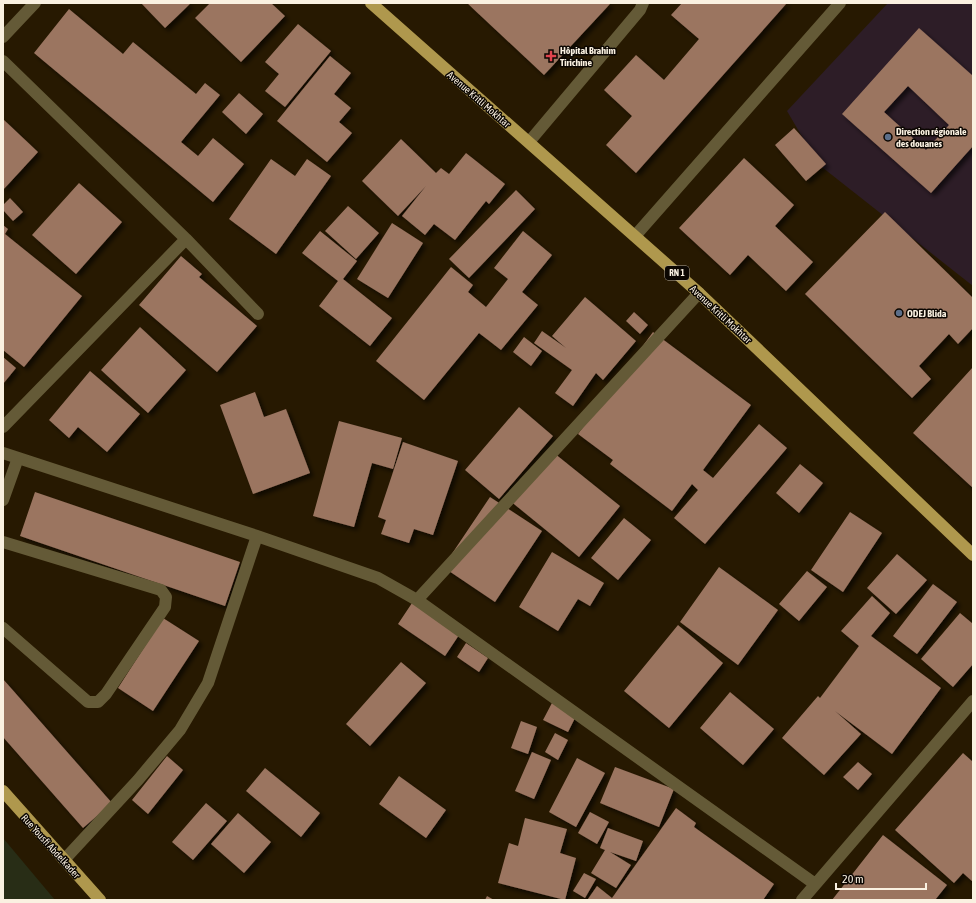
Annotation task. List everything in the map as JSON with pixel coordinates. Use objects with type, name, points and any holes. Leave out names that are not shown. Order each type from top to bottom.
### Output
[{"type":"main road","name":"Avenue Kritli Mokhtar","points":[[371,3],[699,293],[973,555]]},
{"type":"main road","name":"Rue Yousfi Abdelkader","points":[[3,791],[100,900]]},
{"type":"street","points":[[3,37],[35,3]]},
{"type":"street","points":[[529,142],[640,10],[643,3]]},
{"type":"street","points":[[635,236],[840,3]]},
{"type":"street","points":[[3,61],[186,238],[258,314]]},
{"type":"street","points":[[3,427],[186,238]]},
{"type":"street","points":[[417,600],[699,293]]},
{"type":"street","points":[[3,453],[257,536],[378,578],[417,600],[815,884]]},
{"type":"street","points":[[3,500],[18,458]]},
{"type":"street","points":[[64,860],[138,780],[180,730],[208,683],[257,536]]},
{"type":"street","points":[[3,542],[161,590],[166,597],[166,607],[106,694],[98,702],[88,702],[3,628]]},
{"type":"street","points":[[802,900],[973,701]]},
{"type":"shaded area","name":"Direction régionale des douanes","points":[[888,3],[973,3],[973,286],[818,164],[787,111]]},
{"type":"green space","points":[[3,838],[55,900],[3,900]]},
{"type":"building","points":[[141,3],[191,3],[165,28]]},
{"type":"building","points":[[210,3],[271,3],[285,16],[241,62],[195,18]]},
{"type":"building","points":[[467,3],[609,3],[610,4],[544,75]]},
{"type":"building","points":[[682,3],[787,3],[636,173],[606,145],[632,116],[604,90],[636,55],[664,80],[699,39],[671,15]]},
{"type":"building","points":[[69,9],[123,54],[133,42],[196,94],[205,83],[220,95],[181,142],[198,156],[213,138],[244,164],[213,202],[34,53]]},
{"type":"building","points":[[298,24],[331,51],[285,107],[265,91],[279,74],[265,62]]},
{"type":"building","points":[[919,28],[973,76],[973,146],[931,193],[842,114]],"holes":[[[908,86],[949,125],[926,150],[884,112]]]},
{"type":"building","points":[[330,56],[351,73],[334,94],[351,108],[339,122],[352,133],[327,162],[277,121]]},
{"type":"building","points":[[239,93],[263,114],[246,134],[222,112]]},
{"type":"building","points":[[3,119],[38,152],[3,190]]},
{"type":"building","points":[[794,128],[826,164],[806,181],[775,145]]},
{"type":"building","points":[[401,139],[436,173],[441,168],[449,174],[466,153],[505,184],[489,204],[486,201],[455,240],[434,224],[425,235],[402,216],[426,186],[398,216],[362,181]]},
{"type":"building","points":[[744,158],[794,205],[775,226],[813,262],[786,291],[748,255],[730,275],[679,228]]},
{"type":"building","points":[[271,159],[295,176],[307,159],[331,176],[276,254],[229,219]]},
{"type":"building","points":[[79,183],[122,222],[76,274],[32,235]]},
{"type":"building","points":[[516,190],[535,209],[469,278],[449,259]]},
{"type":"building","points":[[10,198],[23,212],[13,221],[3,210],[3,205]]},
{"type":"building","points":[[348,206],[379,233],[356,259],[325,231]]},
{"type":"building","name":"ODEJ Blida","points":[[885,212],[973,298],[973,328],[958,344],[949,334],[919,366],[931,379],[912,398],[805,294]]},
{"type":"building","points":[[392,223],[423,243],[388,298],[357,279]]},
{"type":"building","points":[[3,225],[8,229],[5,234],[82,296],[24,367],[3,350]]},
{"type":"building","points":[[320,231],[357,261],[343,279],[392,318],[370,346],[319,306],[338,281],[302,253]]},
{"type":"building","points":[[523,231],[552,255],[522,292],[538,305],[501,350],[479,333],[424,400],[376,361],[451,267],[473,285],[468,292],[486,307],[508,279],[494,268]]},
{"type":"building","points":[[181,256],[202,274],[199,277],[257,326],[217,372],[139,305]]},
{"type":"building","points":[[585,297],[636,341],[603,380],[596,373],[573,406],[555,393],[572,370],[534,343],[542,331],[566,348],[552,336]]},
{"type":"building","points":[[634,312],[648,325],[640,334],[626,321]]},
{"type":"building","points":[[140,327],[186,370],[148,413],[101,370]]},
{"type":"building","points":[[653,332],[751,405],[703,470],[713,478],[759,424],[787,448],[705,544],[674,518],[698,490],[692,484],[672,511],[610,464],[613,460],[578,434]]},
{"type":"building","points":[[524,337],[542,351],[531,366],[513,352]]},
{"type":"building","points":[[3,357],[16,368],[3,384]]},
{"type":"building","points":[[973,367],[973,488],[913,433]]},
{"type":"building","points":[[90,371],[140,414],[107,452],[78,427],[69,438],[49,420]]},
{"type":"building","points":[[255,392],[264,417],[286,409],[310,473],[253,494],[220,405]]},
{"type":"building","points":[[519,407],[553,436],[499,499],[465,470]]},
{"type":"building","points":[[339,421],[402,438],[393,469],[372,463],[354,527],[313,516]]},
{"type":"building","points":[[403,442],[458,461],[433,535],[414,529],[409,543],[381,534],[386,520],[378,517]]},
{"type":"building","points":[[549,449],[620,506],[579,557],[509,500]]},
{"type":"building","points":[[800,464],[823,483],[799,513],[776,493]]},
{"type":"building","points":[[35,492],[240,562],[225,606],[20,536]]},
{"type":"building","points":[[490,497],[542,531],[495,602],[443,567]]},
{"type":"building","points":[[850,512],[882,533],[843,592],[811,570]]},
{"type":"building","points":[[624,518],[651,540],[618,580],[591,558]]},
{"type":"building","points":[[552,552],[604,583],[590,606],[578,599],[558,631],[519,607]]},
{"type":"building","points":[[897,554],[927,580],[896,614],[867,588]]},
{"type":"building","points":[[719,567],[778,610],[738,665],[680,622]]},
{"type":"building","points":[[807,571],[827,587],[799,621],[779,604]]},
{"type":"building","points":[[933,584],[957,602],[917,654],[893,636]]},
{"type":"building","points":[[872,596],[890,613],[871,636],[941,688],[892,754],[835,711],[861,734],[824,775],[782,738],[818,696],[820,698],[859,646],[841,631]]},
{"type":"building","points":[[412,603],[459,635],[445,656],[398,624]]},
{"type":"building","points":[[960,613],[973,624],[973,664],[953,687],[921,659]]},
{"type":"building","points":[[163,618],[199,641],[153,711],[118,688]]},
{"type":"building","points":[[678,625],[723,663],[669,728],[624,691]]},
{"type":"building","points":[[466,643],[488,658],[479,672],[457,657]]},
{"type":"building","points":[[401,662],[426,683],[370,746],[346,724]]},
{"type":"building","points":[[3,679],[112,803],[83,828],[3,737]]},
{"type":"building","points":[[730,692],[774,729],[743,765],[700,728]]},
{"type":"building","points":[[553,701],[577,714],[568,732],[543,720]]},
{"type":"building","points":[[521,721],[537,727],[528,754],[511,748]]},
{"type":"building","points":[[555,733],[568,740],[558,760],[545,752]]},
{"type":"building","points":[[532,752],[551,760],[534,799],[515,791]]},
{"type":"building","points":[[963,753],[973,762],[973,882],[963,873],[954,883],[895,830]]},
{"type":"building","points":[[167,756],[183,770],[148,814],[132,800]]},
{"type":"building","points":[[577,758],[605,773],[576,827],[549,812]]},
{"type":"building","points":[[858,762],[872,774],[858,790],[843,777]]},
{"type":"building","points":[[615,767],[674,789],[659,827],[600,803]]},
{"type":"building","points":[[265,768],[320,813],[301,837],[246,791]]},
{"type":"building","points":[[399,776],[446,810],[426,838],[379,804]]},
{"type":"building","points":[[206,803],[227,821],[193,860],[172,842]]},
{"type":"building","points":[[676,808],[696,823],[694,827],[774,884],[763,900],[589,900],[588,899],[597,886],[612,898]]},
{"type":"building","points":[[590,812],[609,822],[597,844],[578,833]]},
{"type":"building","points":[[238,813],[271,842],[244,873],[211,844]]},
{"type":"building","points":[[525,818],[567,829],[560,853],[576,858],[565,900],[498,883],[509,843],[518,846]]},
{"type":"building","points":[[608,828],[643,841],[636,861],[610,852],[631,865],[616,888],[591,873],[605,850],[600,848]]},
{"type":"building","points":[[883,835],[947,885],[935,900],[832,900]]},
{"type":"building","points":[[584,873],[596,879],[585,898],[573,891]]},
{"type":"building","points":[[487,896],[494,900],[485,900]]},
{"type":"place","name":"Hôpital Brahim Tirichine","points":[[551,56]]},
{"type":"place","name":"Direction régionale des douanes","points":[[888,137]]},
{"type":"place","name":"ODEJ Blida","points":[[899,313]]}]
